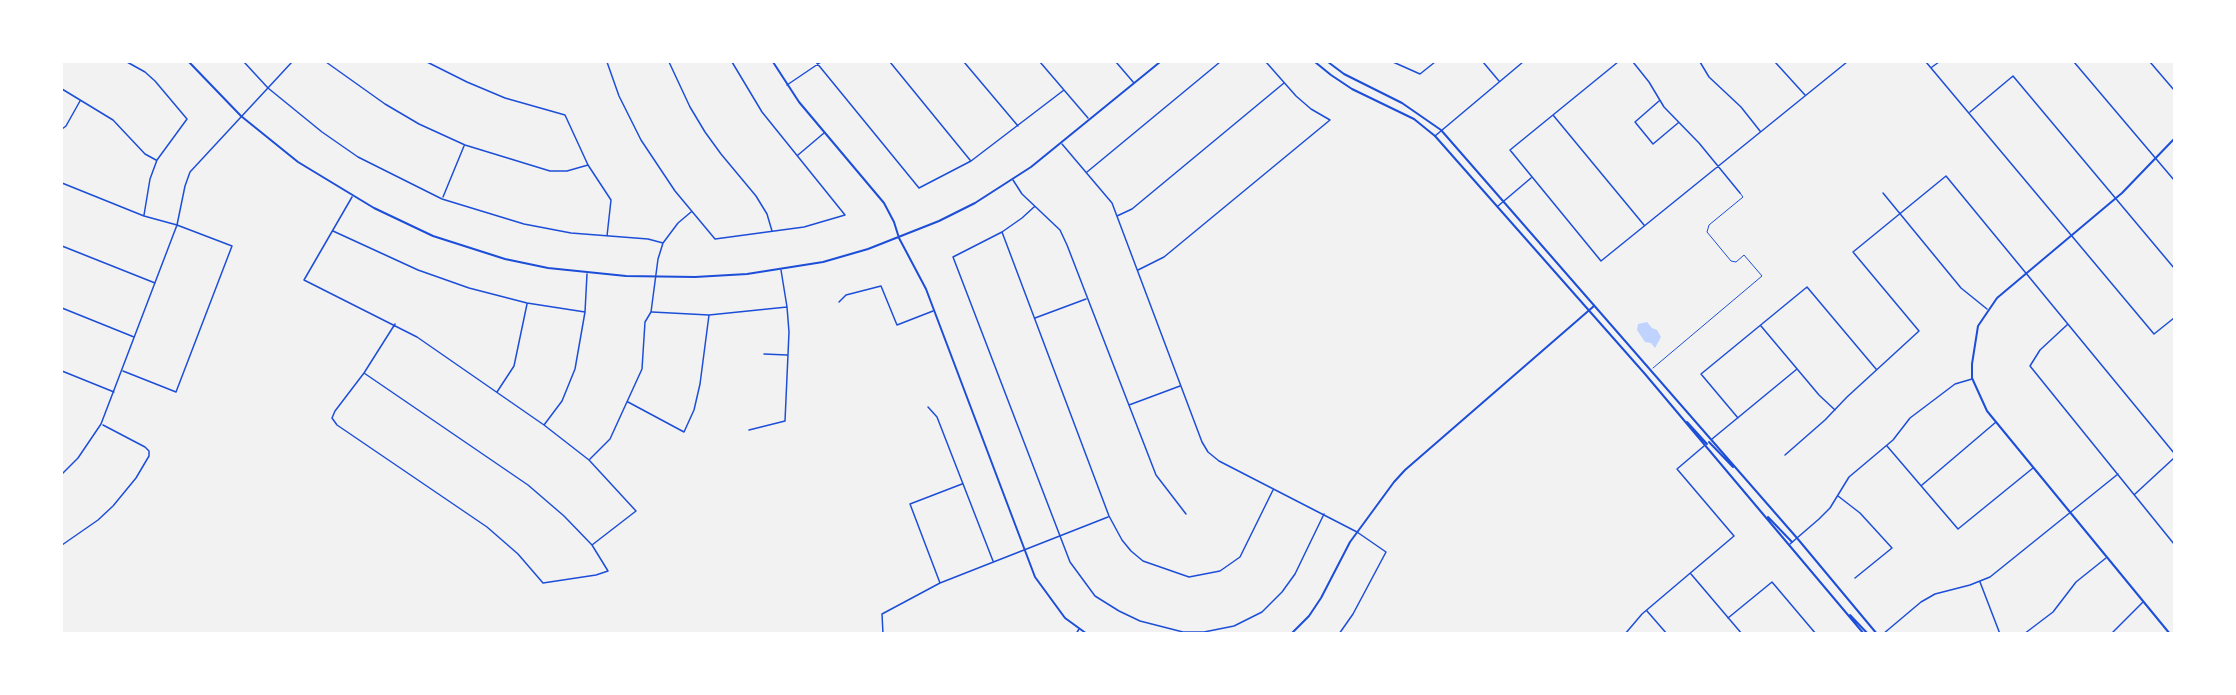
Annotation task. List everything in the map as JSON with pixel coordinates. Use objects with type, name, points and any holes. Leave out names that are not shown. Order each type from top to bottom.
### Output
[{"type":"street","points":[[127,62],[145,72],[155,81],[188,119],[156,160],[150,179],[144,216]]},
{"type":"street","points":[[189,62],[242,116],[298,162],[395,219],[467,248],[548,268],[657,277],[724,276],[781,270],[823,262],[868,249],[939,221],[1013,180],[1160,62]]},
{"type":"street","points":[[244,62],[268,88],[322,132],[358,157],[442,199],[524,224],[607,237],[648,239],[663,243]]},
{"type":"street","points":[[62,474],[78,458],[101,424],[115,392],[177,225],[184,186],[190,172],[292,62]]},
{"type":"street","points":[[326,62],[385,104],[419,124],[465,145],[550,171],[567,171],[588,165]]},
{"type":"street","points":[[427,62],[505,98],[565,115],[588,165],[611,200],[607,237]]},
{"type":"street","points":[[608,62],[619,96],[641,140],[675,191],[715,239],[772,232],[829,221],[845,215],[762,112],[732,62]]},
{"type":"street","points":[[669,62],[705,132],[756,196],[767,214],[772,232]]},
{"type":"street","points":[[773,62],[787,85],[884,203],[926,290],[1035,577],[1065,618],[1087,633]]},
{"type":"street","points":[[787,85],[818,62],[919,188],[970,161],[1064,90]]},
{"type":"street","points":[[890,62],[970,161]]},
{"type":"street","points":[[964,62],[1018,127]]},
{"type":"street","points":[[1040,62],[1089,120]]},
{"type":"street","points":[[1116,62],[1134,83]]},
{"type":"street","points":[[1086,172],[1220,62]]},
{"type":"street","points":[[1138,270],[1164,257],[1330,120],[1311,109],[1266,62]]},
{"type":"street","points":[[1315,62],[1352,89],[1414,119],[1435,136],[1683,419],[1738,470],[1877,633]]},
{"type":"street","points":[[1328,62],[1344,74],[1402,103],[1441,130],[1651,370],[1764,514],[1866,633]]},
{"type":"street","points":[[1393,62],[1420,74],[1435,62]]},
{"type":"street","points":[[1483,62],[1499,81]]},
{"type":"street","points":[[1435,136],[1523,62]]},
{"type":"street","points":[[1618,62],[1510,150],[1601,261],[1847,62]]},
{"type":"street","points":[[1633,62],[1660,101],[1678,123],[1700,143],[1740,193]]},
{"type":"street","points":[[1700,62],[1708,77],[1741,107],[1761,132]]},
{"type":"street","points":[[1775,62],[1805,96]]},
{"type":"street","points":[[1926,62],[2154,334],[2175,318]]},
{"type":"street","points":[[1932,68],[1939,62]]},
{"type":"street","points":[[2074,62],[2175,180]]},
{"type":"street","points":[[2150,62],[2175,90]]},
{"type":"street","points":[[1969,112],[2013,76],[2175,268]]},
{"type":"street","points":[[1117,216],[1132,209],[1284,83]]},
{"type":"street","points":[[62,89],[113,120],[145,154],[156,160]]},
{"type":"street","points":[[62,129],[80,101]]},
{"type":"street","points":[[1660,101],[1635,122],[1653,144],[1678,123]]},
{"type":"street","points":[[1553,115],[1644,226]]},
{"type":"street","points":[[797,155],[825,133]]},
{"type":"street","points":[[2170,633],[1996,422],[1979,397],[1972,378],[1973,345],[1978,326],[1997,297],[2115,198],[2175,139]]},
{"type":"street","points":[[1061,143],[1112,203],[1202,442],[1208,452],[1218,461],[1357,532],[1386,552],[1353,614],[1339,633]]},
{"type":"street","points":[[442,199],[465,145]]},
{"type":"street","points":[[1785,455],[1919,331],[1853,252],[1946,176],[2175,453]]},
{"type":"street","points":[[1497,207],[1532,178]]},
{"type":"street","points":[[1013,180],[1034,207],[1060,230],[1155,475],[1186,514]]},
{"type":"street","points":[[62,183],[144,216],[177,225],[232,246],[176,392],[122,370]]},
{"type":"street","points":[[1883,193],[1961,288],[1987,309]]},
{"type":"street","points":[[353,196],[304,280],[417,336],[544,424],[589,460],[636,511],[592,545]]},
{"type":"street","points":[[1034,207],[1002,232],[953,258],[1070,562],[1095,596],[1140,621],[1183,632],[1204,632],[1234,626],[1263,612],[1295,574],[1324,514]]},
{"type":"street","points":[[589,460],[610,439],[642,369],[645,322],[651,312],[658,259],[663,243],[678,223],[692,211]]},
{"type":"street","points":[[333,231],[418,270],[470,288],[527,303],[585,312]]},
{"type":"street","points":[[1002,232],[1109,516],[1131,551],[1143,561],[1189,577],[1220,571],[1240,557],[1274,490]]},
{"type":"street","points":[[62,246],[155,283]]},
{"type":"street","points":[[749,430],[785,421],[788,355],[787,307],[781,270]]},
{"type":"street","points":[[544,424],[562,401],[575,369],[585,312],[587,273]]},
{"type":"street","points":[[839,302],[846,295],[881,286],[897,325],[934,311]]},
{"type":"street","points":[[1738,418],[1701,375],[1807,287],[1877,370]]},
{"type":"street","points":[[1034,318],[1087,298]]},
{"type":"street","points":[[497,392],[514,366],[527,303]]},
{"type":"street","points":[[1291,633],[1309,616],[1357,532],[1405,470],[1594,306]]},
{"type":"street","points":[[651,312],[709,315],[787,307]]},
{"type":"street","points":[[62,308],[135,337]]},
{"type":"street","points":[[628,402],[684,432],[694,410],[709,315]]},
{"type":"street","points":[[364,373],[528,485],[564,516],[592,545],[608,571],[543,584],[518,554],[487,527],[337,425],[332,418],[395,324]]},
{"type":"street","points":[[2069,324],[2040,350],[2030,366],[2175,544]]},
{"type":"street","points":[[1761,325],[1819,395],[1835,410]]},
{"type":"street","points":[[764,354],[788,355]]},
{"type":"street","points":[[1625,633],[1647,610],[1734,536],[1677,469],[1797,369]]},
{"type":"street","points":[[1645,374],[1651,370]]},
{"type":"street","points":[[62,371],[115,392]]},
{"type":"street","points":[[1791,543],[1824,513],[1849,477],[1886,445],[1910,418],[1940,393],[1954,384],[1972,378]]},
{"type":"street","points":[[1128,405],[1181,386]]},
{"type":"street","points":[[928,407],[937,417],[993,562]]},
{"type":"street","points":[[1921,486],[1996,422]]},
{"type":"street","points":[[62,545],[113,506],[148,459],[149,451],[101,424]]},
{"type":"street","points":[[1886,445],[1958,529],[2033,468]]},
{"type":"street","points":[[2134,495],[2175,458]]},
{"type":"street","points":[[1882,633],[1921,602],[1935,594],[1980,582],[1990,577],[2118,474]]},
{"type":"street","points":[[940,584],[910,504],[963,484]]},
{"type":"street","points":[[1837,496],[1860,513],[1892,548],[1855,578]]},
{"type":"street","points":[[883,633],[882,614],[940,584],[1109,516]]},
{"type":"street","points":[[2024,633],[2053,612],[2076,582],[2107,557]]},
{"type":"street","points":[[1690,573],[1742,633]]},
{"type":"street","points":[[1728,618],[1772,582],[1816,633]]},
{"type":"street","points":[[1980,582],[2000,633]]},
{"type":"street","points":[[2111,633],[2144,602]]},
{"type":"street","points":[[1647,610],[1667,633]]},
{"type":"street","points":[[1076,633],[1080,629]]},
{"type":"lane","points":[[1651,370],[1762,276],[1744,255],[1736,262],[1731,261],[1707,232],[1709,225],[1743,196],[1740,193]]},
{"type":"water","points":[[1647,322],[1657,330],[1661,337],[1655,348],[1651,343],[1645,342],[1637,330],[1638,324]]}]
